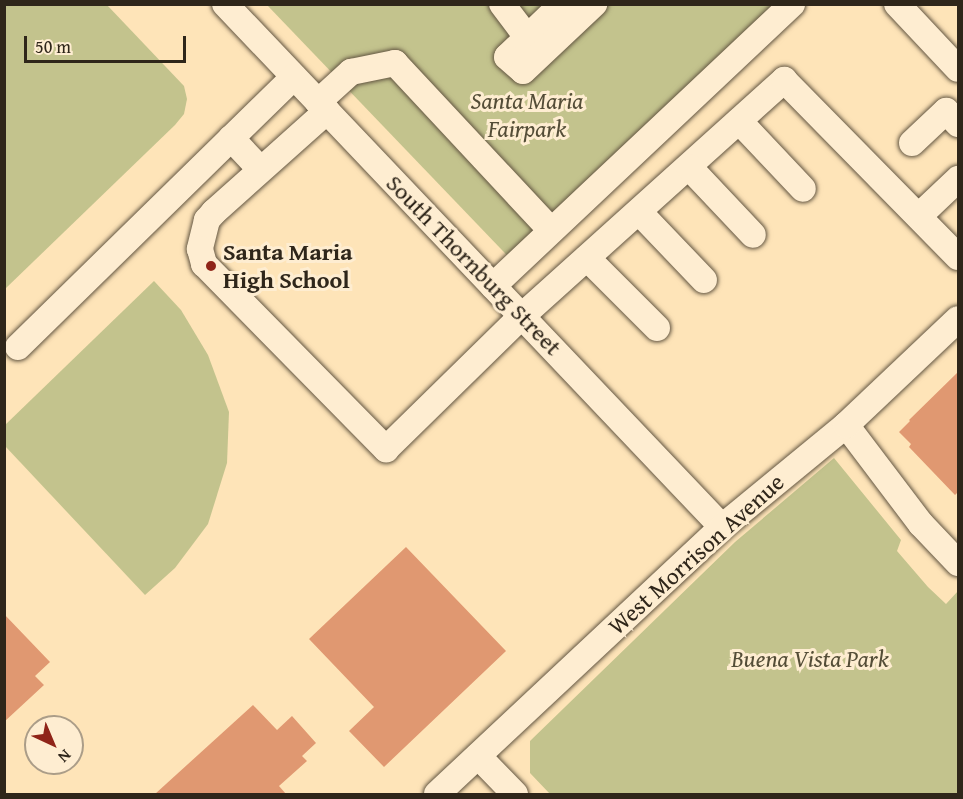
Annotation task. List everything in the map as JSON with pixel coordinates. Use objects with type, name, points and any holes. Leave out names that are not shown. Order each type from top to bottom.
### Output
[{"type":"street","name":"South Thornburg Street","points":[[225,4],[722,527]]},
{"type":"street","points":[[502,4],[527,37]]},
{"type":"street","points":[[562,4],[507,57],[523,71],[594,4]]},
{"type":"street","points":[[493,286],[792,4]]},
{"type":"street","points":[[897,4],[958,69]]},
{"type":"street","points":[[551,231],[395,63],[351,72],[288,148],[261,168],[207,220],[200,249],[204,264],[386,449],[522,316],[784,80],[958,257]]},
{"type":"street","points":[[18,347],[294,77]]},
{"type":"street","points":[[912,142],[945,110]]},
{"type":"street","points":[[739,121],[803,189]]},
{"type":"street","points":[[231,138],[261,168]]},
{"type":"street","points":[[689,167],[753,236]]},
{"type":"street","points":[[919,216],[958,179]]},
{"type":"street","points":[[639,212],[704,280]]},
{"type":"street","points":[[587,258],[657,328]]},
{"type":"street","name":"West Morrison Avenue","points":[[437,795],[722,527],[846,425],[958,319]]},
{"type":"street","points":[[846,425],[921,524],[958,563]]},
{"type":"street","points":[[478,756],[515,795]]},
{"type":"green space","points":[[5,4],[107,5],[184,86],[187,99],[184,114],[175,125],[5,289]]},
{"type":"green space","name":"Santa Maria Fairpark","points":[[267,5],[802,5],[524,273]]},
{"type":"green space","points":[[154,281],[181,310],[208,355],[229,412],[227,463],[208,524],[175,568],[145,595],[5,446],[4,426]]},
{"type":"green space","name":"Buena Vista Park","points":[[834,458],[901,540],[897,551],[928,587],[946,604],[958,591],[958,794],[550,794],[530,773],[530,741],[735,542]]},
{"type":"building","points":[[958,372],[958,492],[955,495],[909,447],[911,444],[899,432]]},
{"type":"building","points":[[406,547],[506,651],[384,767],[349,731],[374,707],[309,639]]},
{"type":"building","points":[[4,614],[50,662],[35,676],[44,685],[4,722]]},
{"type":"building","points":[[253,705],[277,730],[292,716],[316,743],[302,756],[307,761],[279,786],[286,794],[155,794]]},
{"type":"place","name":"Santa Maria High School","points":[[211,266]]}]
